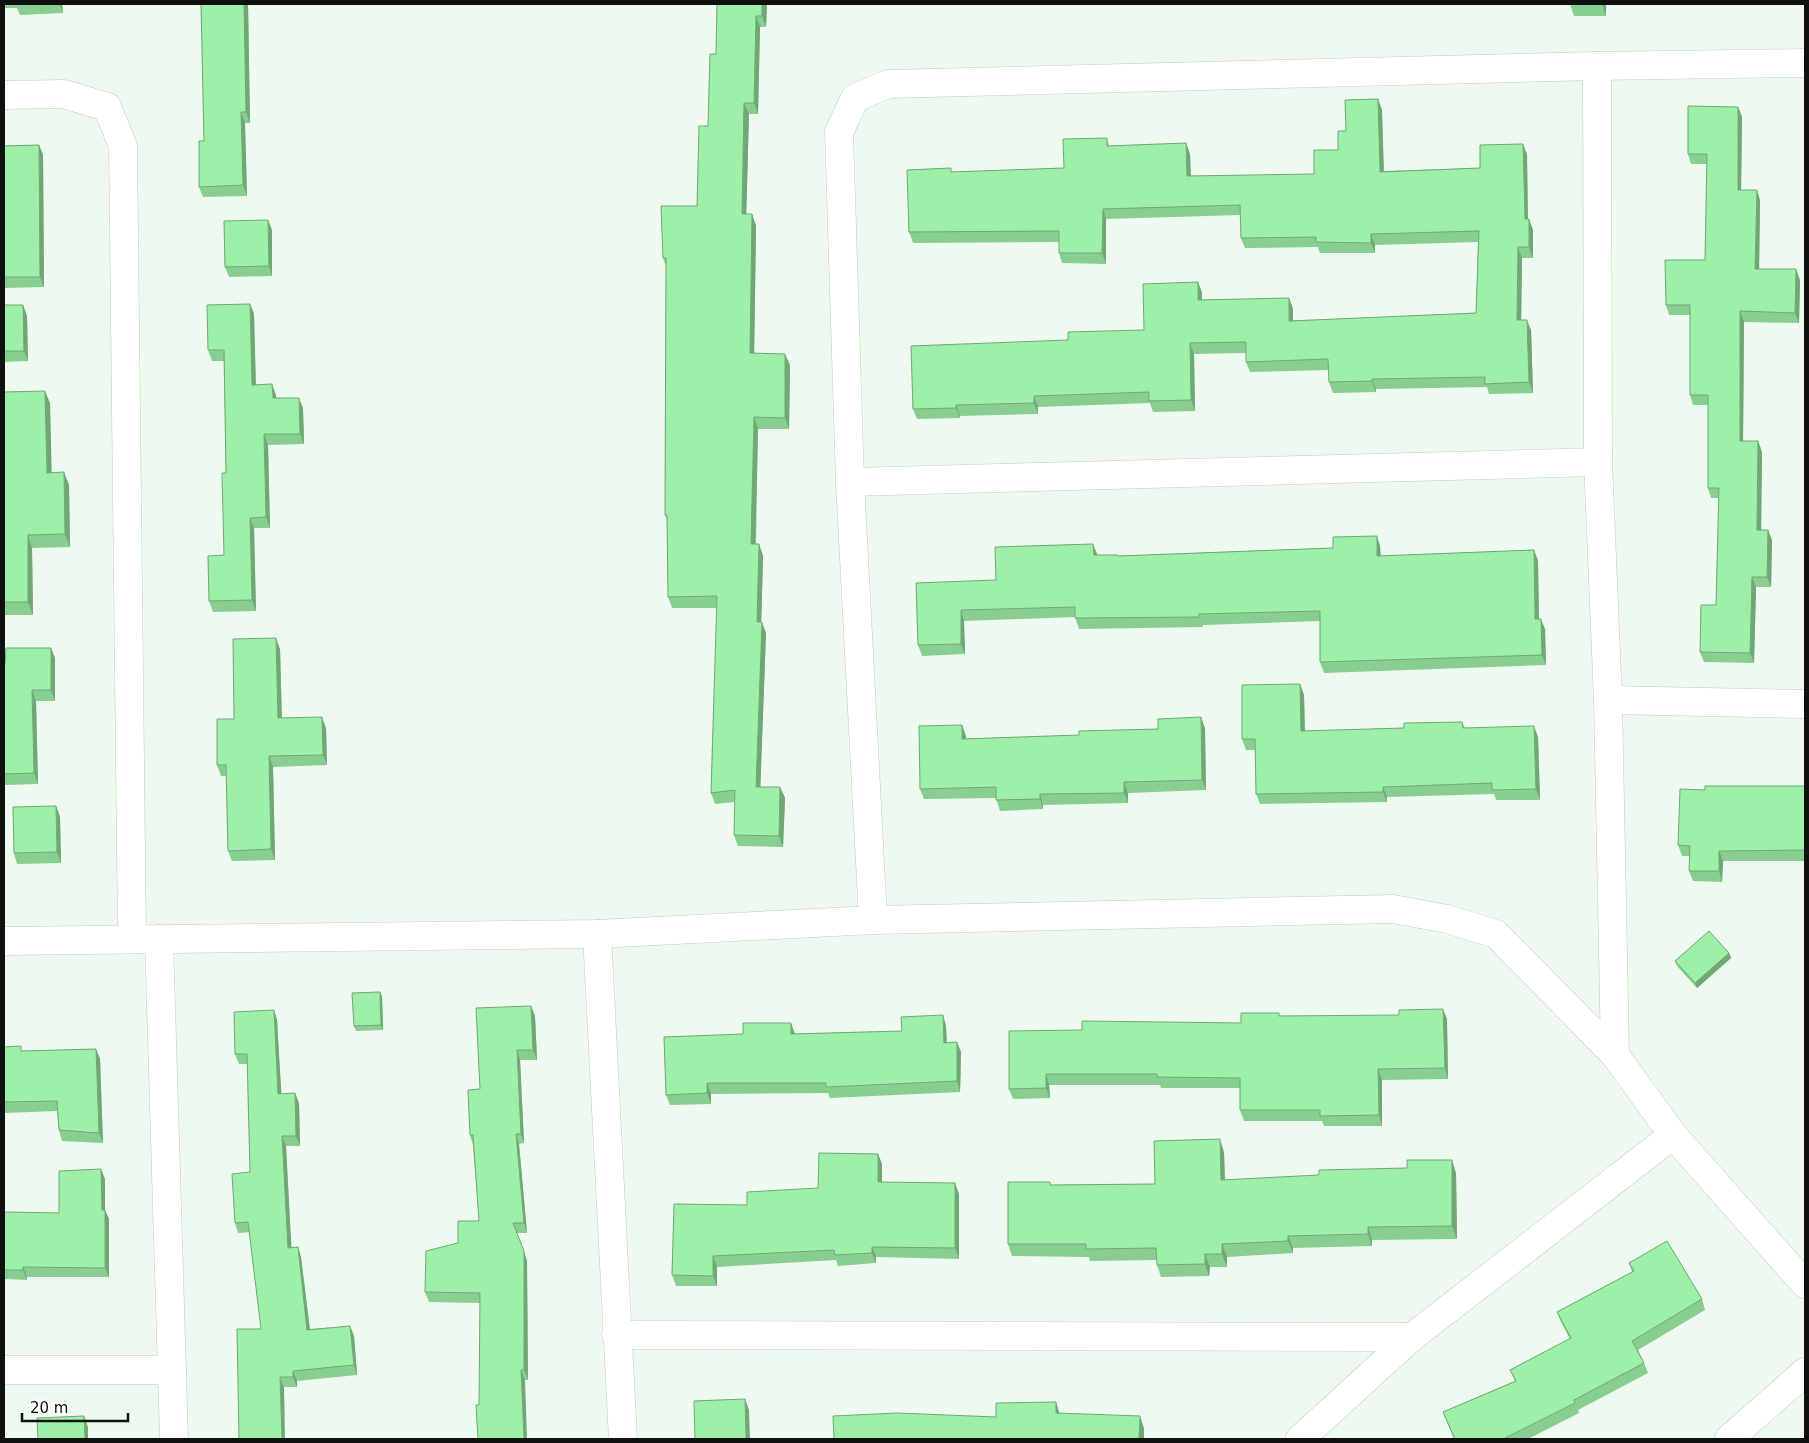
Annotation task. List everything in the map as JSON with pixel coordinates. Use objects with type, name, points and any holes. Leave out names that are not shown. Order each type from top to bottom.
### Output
[{"type":"street","points":[[873,920],[850,482],[839,132],[855,98],[888,84],[1597,66],[1805,63]]},
{"type":"street","points":[[1597,66],[1598,462],[1608,700],[1615,1054]]},
{"type":"street","points":[[4,95],[64,94],[107,106],[123,146],[132,939]]},
{"type":"street","points":[[850,482],[1598,462]]},
{"type":"street","points":[[1608,700],[1805,704]]},
{"type":"street","points":[[4,941],[597,934],[873,920],[1394,909],[1447,919],[1496,934],[1615,1054],[1673,1135],[1805,1284]]},
{"type":"street","points":[[597,934],[616,1335],[623,1439]]},
{"type":"street","points":[[159,939],[174,1439]]},
{"type":"street","points":[[1300,1439],[1412,1337],[1673,1135]]},
{"type":"street","points":[[616,1335],[1412,1337]]},
{"type":"street","points":[[4,1370],[172,1370]]},
{"type":"street","points":[[1729,1439],[1805,1372]]},
{"type":"building","points":[[201,4],[244,4],[246,112],[241,112],[243,185],[199,187],[199,141],[204,141]]},
{"type":"building","points":[[717,4],[762,4],[762,16],[756,16],[754,103],[744,103],[742,214],[752,214],[750,353],[785,354],[785,418],[754,417],[751,544],[759,544],[757,622],[762,622],[756,787],[780,787],[779,836],[734,835],[735,790],[711,793],[717,596],[668,597],[667,515],[665,515],[666,258],[663,258],[661,206],[697,206],[699,126],[708,126],[710,54],[716,54]]},
{"type":"building","points":[[1378,99],[1380,172],[1480,168],[1480,145],[1523,144],[1525,219],[1529,219],[1529,247],[1518,247],[1517,320],[1527,320],[1529,382],[1485,384],[1485,377],[1372,379],[1372,381],[1329,382],[1328,359],[1246,362],[1246,342],[1190,343],[1191,400],[1149,401],[1149,392],[1034,396],[1034,403],[956,405],[956,408],[913,409],[911,346],[1068,340],[1068,332],[1144,330],[1143,284],[1198,282],[1198,300],[1289,298],[1289,321],[1476,313],[1479,231],[1371,234],[1371,243],[1316,242],[1316,237],[1241,238],[1240,205],[1103,209],[1102,253],[1059,253],[1059,231],[909,232],[907,170],[951,168],[951,172],[1064,168],[1063,139],[1107,138],[1107,146],[1186,143],[1187,176],[1314,174],[1314,150],[1338,150],[1338,131],[1346,131],[1345,100]]},
{"type":"building","points":[[1688,106],[1738,107],[1738,190],[1757,190],[1755,269],[1796,269],[1795,313],[1740,311],[1740,441],[1758,441],[1757,530],[1768,530],[1767,577],[1752,577],[1750,653],[1700,652],[1701,605],[1716,605],[1719,488],[1708,488],[1708,395],[1690,395],[1690,305],[1666,305],[1665,260],[1705,260],[1707,154],[1688,154]]},
{"type":"building","points":[[39,145],[40,277],[4,277],[4,146]]},
{"type":"building","points":[[268,220],[269,266],[225,267],[224,221]]},
{"type":"building","points":[[250,304],[252,385],[272,384],[273,398],[299,398],[300,434],[264,434],[266,517],[250,518],[252,600],[209,601],[208,556],[224,555],[222,473],[226,473],[224,350],[208,350],[207,305]]},
{"type":"building","points":[[4,305],[23,305],[24,351],[4,351]]},
{"type":"building","points":[[45,391],[47,473],[64,472],[65,534],[28,535],[28,602],[4,602],[4,392]]},
{"type":"building","points":[[1377,536],[1377,556],[1534,550],[1535,619],[1541,619],[1542,655],[1320,662],[1320,611],[1199,614],[1199,617],[1075,618],[1075,607],[961,610],[961,644],[918,645],[916,583],[996,580],[995,547],[1093,544],[1094,555],[1118,556],[1333,548],[1333,537]]},
{"type":"building","points":[[276,638],[278,718],[322,717],[323,755],[269,756],[271,849],[228,851],[226,765],[217,765],[217,719],[234,719],[233,639]]},
{"type":"building","points":[[6,648],[51,648],[51,690],[32,690],[34,773],[4,774],[4,664]]},
{"type":"building","points":[[1300,684],[1301,731],[1404,728],[1404,723],[1462,722],[1463,728],[1534,726],[1536,789],[1492,790],[1492,783],[1383,787],[1383,792],[1256,794],[1255,739],[1242,739],[1242,685]]},
{"type":"building","points":[[1201,717],[1202,780],[1124,782],[1124,793],[1040,794],[1040,799],[996,800],[996,787],[920,789],[919,726],[962,725],[962,739],[1079,735],[1079,731],[1158,729],[1158,719]]},
{"type":"building","points":[[1705,786],[1805,786],[1805,850],[1719,851],[1719,871],[1689,871],[1690,846],[1678,845],[1680,789],[1705,790]]},
{"type":"building","points":[[56,806],[57,852],[14,853],[13,807]]},
{"type":"building","points":[[1709,931],[1729,953],[1695,983],[1675,961]]},
{"type":"building","points":[[380,992],[381,1025],[354,1026],[352,993]]},
{"type":"building","points":[[531,1006],[533,1050],[517,1050],[521,1134],[516,1134],[524,1223],[513,1223],[524,1251],[524,1370],[521,1370],[524,1439],[478,1439],[476,1405],[479,1405],[480,1293],[425,1292],[426,1251],[458,1243],[458,1221],[479,1221],[473,1135],[470,1135],[468,1090],[480,1089],[476,1008]]},
{"type":"building","points":[[1443,1009],[1445,1068],[1378,1069],[1379,1115],[1320,1116],[1320,1110],[1240,1110],[1240,1078],[1157,1077],[1157,1074],[1046,1074],[1046,1088],[1009,1089],[1009,1031],[1082,1030],[1082,1021],[1241,1023],[1241,1013],[1279,1013],[1279,1016],[1399,1015],[1399,1010]]},
{"type":"building","points":[[274,1010],[278,1094],[295,1093],[296,1136],[282,1136],[288,1248],[298,1247],[307,1330],[350,1326],[354,1365],[293,1371],[293,1377],[280,1377],[282,1439],[239,1439],[237,1329],[261,1329],[248,1222],[235,1223],[232,1174],[250,1172],[247,1054],[235,1054],[234,1012]]},
{"type":"building","points":[[943,1015],[944,1043],[957,1042],[957,1081],[826,1087],[826,1083],[707,1083],[707,1093],[666,1095],[664,1037],[743,1034],[743,1023],[791,1023],[791,1034],[902,1031],[901,1017]]},
{"type":"building","points":[[21,1046],[21,1051],[96,1049],[99,1133],[59,1130],[57,1101],[4,1102],[4,1047]]},
{"type":"building","points":[[1220,1139],[1221,1180],[1319,1175],[1319,1170],[1407,1168],[1407,1160],[1452,1160],[1452,1226],[1368,1227],[1368,1234],[1288,1236],[1288,1241],[1222,1244],[1222,1254],[1205,1254],[1205,1264],[1157,1265],[1156,1248],[1086,1249],[1086,1244],[1008,1244],[1008,1182],[1050,1182],[1050,1185],[1155,1184],[1154,1141]]},
{"type":"building","points":[[819,1153],[878,1154],[878,1182],[955,1183],[955,1248],[872,1247],[872,1253],[835,1255],[834,1250],[713,1256],[713,1276],[672,1275],[674,1204],[747,1205],[747,1192],[818,1188]]},
{"type":"building","points":[[101,1169],[102,1210],[105,1210],[105,1268],[23,1267],[23,1270],[4,1270],[4,1212],[59,1213],[59,1171]]},
{"type":"building","points":[[1667,1241],[1702,1299],[1632,1341],[1644,1363],[1574,1400],[1575,1403],[1506,1439],[1455,1439],[1443,1412],[1516,1381],[1510,1370],[1571,1338],[1557,1312],[1634,1271],[1629,1263]]},
{"type":"building","points":[[745,1399],[746,1439],[695,1439],[694,1401]]},
{"type":"building","points":[[1056,1402],[1056,1413],[1140,1416],[1139,1439],[834,1439],[833,1416],[897,1413],[996,1417],[996,1403]]},
{"type":"building","points":[[84,1416],[85,1439],[38,1439],[37,1418]]}]
